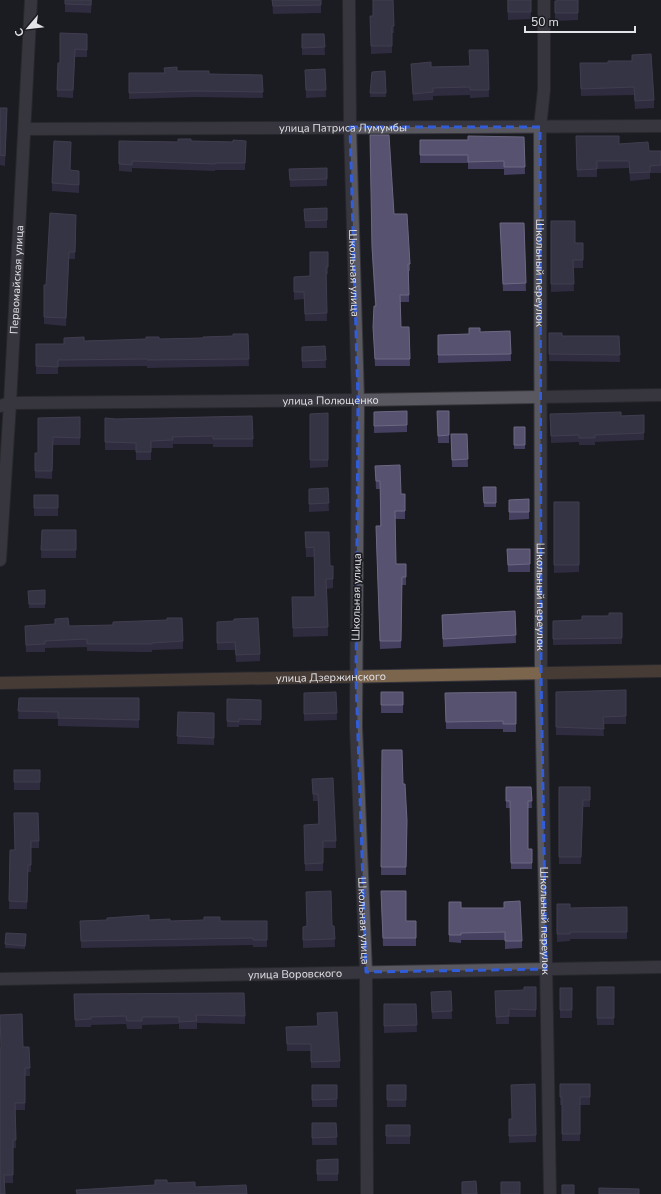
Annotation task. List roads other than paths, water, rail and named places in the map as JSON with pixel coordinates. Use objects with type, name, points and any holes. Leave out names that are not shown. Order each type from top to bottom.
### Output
[{"type":"street","name":"Первомайская улица","points":[[0,560],[5,405],[25,129],[31,0]]},
{"type":"street","name":"Школьная улица","points":[[349,0],[350,127],[358,400],[356,678],[366,972],[368,1194]]},
{"type":"street","name":"Школьный переулок","points":[[544,0],[544,90],[540,127],[541,674],[550,1194]]},
{"type":"street","name":"улица Патриса Лумумбы","points":[[25,129],[661,126]]},
{"type":"street","name":"улица Полющенко","points":[[5,405],[661,395]]},
{"type":"street","name":"улица Дзержинского","points":[[0,683],[356,678],[661,671]]},
{"type":"street","name":"улица Воровского","points":[[0,979],[661,967]]}]
